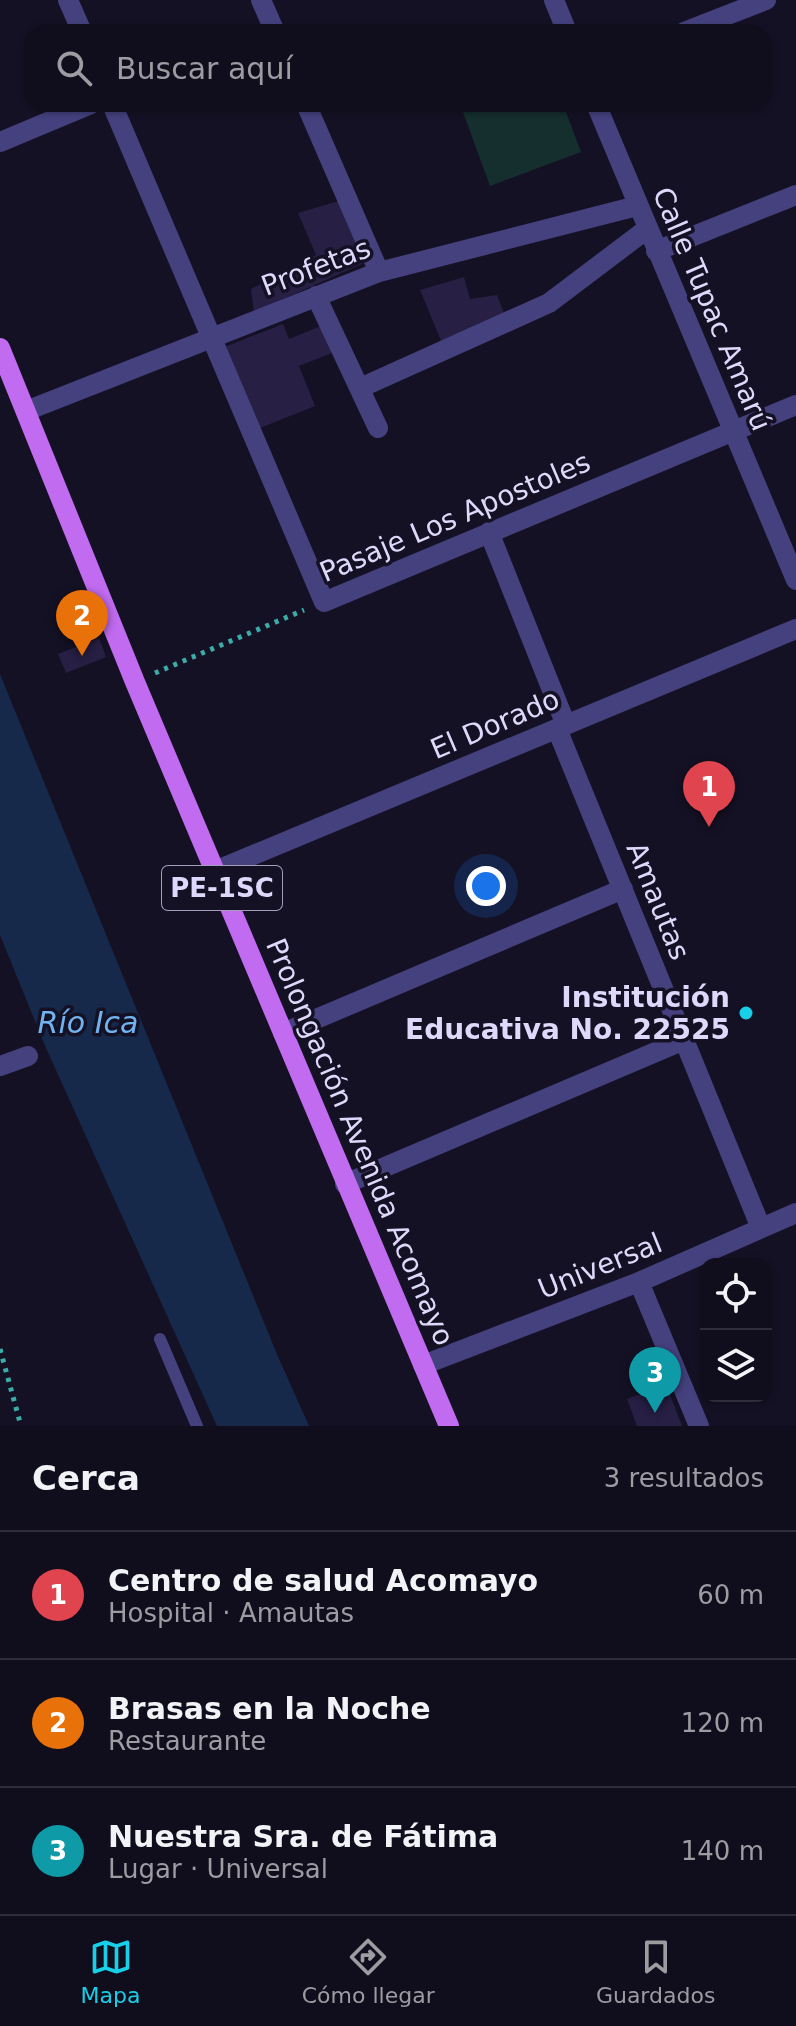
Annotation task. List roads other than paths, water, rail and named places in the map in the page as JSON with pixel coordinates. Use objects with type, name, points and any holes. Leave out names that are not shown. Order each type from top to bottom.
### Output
[{"type":"main road","name":"Prolongación Avenida Acomayo","points":[[0,348],[135,682],[449,1426]]},
{"type":"street","points":[[68,0],[78,24]]},
{"type":"street","points":[[261,0],[267,24]]},
{"type":"street","points":[[554,0],[564,24]]},
{"type":"street","points":[[704,24],[766,0]]},
{"type":"street","points":[[0,142],[72,112]]},
{"type":"street","points":[[115,112],[211,337]]},
{"type":"street","points":[[309,112],[379,272]]},
{"type":"street","name":"Calle Tupac Amarú","points":[[599,112],[796,580]]},
{"type":"street","points":[[656,251],[796,195]]},
{"type":"street","name":"Profetas","points":[[26,411],[379,272],[637,206]]},
{"type":"street","points":[[360,388],[549,303],[647,229]]},
{"type":"street","points":[[316,296],[378,428]]},
{"type":"street","name":"Pasaje Los Apostoles","points":[[211,337],[324,602],[796,405]]},
{"type":"street","name":"Amautas","points":[[489,532],[623,889],[761,1228]]},
{"type":"street","name":"El Dorado","points":[[215,871],[796,629]]},
{"type":"street","points":[[283,1033],[623,889]]},
{"type":"street","points":[[345,1184],[684,1040]]},
{"type":"street","points":[[0,1066],[28,1056]]},
{"type":"street","name":"Universal","points":[[423,1365],[639,1282],[796,1213]]},
{"type":"street","points":[[639,1282],[699,1426]]},
{"type":"lane","points":[[160,1339],[197,1426]]},
{"type":"water","name":"Río Ica","points":[[0,674],[309,1426],[217,1426],[46,1048],[0,935]]},
{"type":"place","name":"Brasas en la Noche","points":[[82,656]]},
{"type":"place","name":"Centro de salud Acomayo","points":[[709,827]]},
{"type":"place","name":"Institución Educativa No. 22525","points":[[746,1013]]},
{"type":"place","name":"Nuestra Sra. de Fátima","points":[[655,1413]]}]
